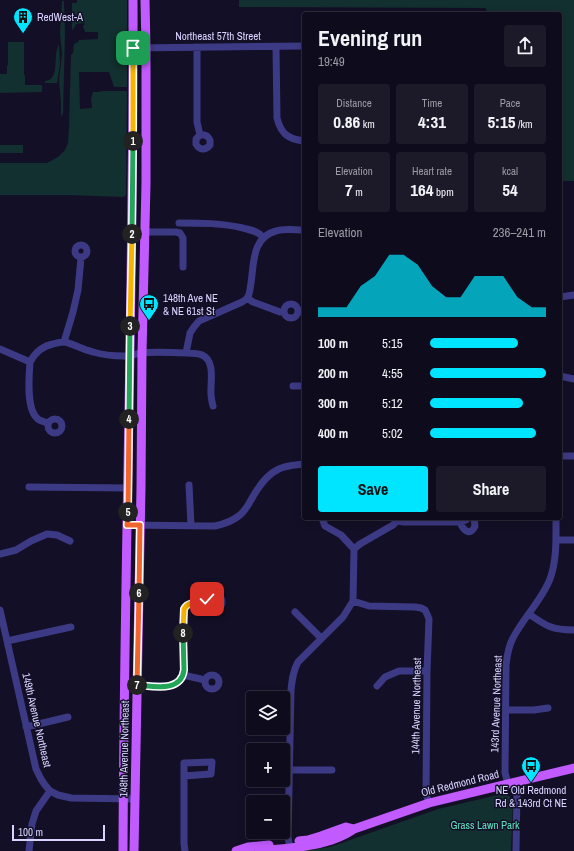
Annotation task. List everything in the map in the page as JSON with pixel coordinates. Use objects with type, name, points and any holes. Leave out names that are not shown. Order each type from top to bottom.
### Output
[{"type":"main road","name":"148th Avenue Northeast","points":[[123,851],[124,685],[133,177],[133,0]]},
{"type":"main road","name":"148th Avenue Northeast","points":[[134,851],[145,232],[145,0]]},
{"type":"main road","name":"Old Redmond Road","points":[[260,851],[289,846],[346,828],[354,829],[429,802],[574,768]]},
{"type":"main road","name":"Old Redmond Road","points":[[236,851],[248,847],[289,846]]},
{"type":"street","name":"Northeast 57th Street","points":[[133,48],[302,46]]},
{"type":"street","points":[[197,47],[198,122],[200,135]]},
{"type":"street","points":[[276,47],[277,118],[279,127],[282,132],[294,140],[302,141]]},
{"type":"street","points":[[179,223],[213,223],[225,225],[254,231],[263,237]]},
{"type":"street","points":[[186,353],[190,333],[199,321],[242,302],[247,298],[250,289],[255,253],[258,244],[263,237],[277,230],[302,230]]},
{"type":"street","points":[[145,232],[180,233],[183,238],[183,267]]},
{"type":"street","points":[[64,342],[78,290],[81,258]]},
{"type":"street","points":[[562,297],[574,295]]},
{"type":"street","points":[[247,298],[253,302],[280,312],[284,311]]},
{"type":"street","points":[[48,423],[37,418],[33,411],[28,383],[30,362],[34,354],[44,347],[64,342],[93,352],[112,356],[130,356],[142,353],[202,354],[211,365],[211,395],[213,406]]},
{"type":"street","points":[[0,349],[30,362]]},
{"type":"street","points":[[562,376],[574,379]]},
{"type":"street","points":[[293,386],[302,386]]},
{"type":"street","points":[[562,456],[574,456]]},
{"type":"street","points":[[127,525],[215,526],[224,524],[241,515],[259,486],[268,476],[277,470],[292,465],[302,464]]},
{"type":"street","points":[[189,485],[191,525]]},
{"type":"street","points":[[29,487],[128,488]]},
{"type":"street","points":[[323,520],[325,526],[341,535],[354,549],[354,601],[343,617],[298,662],[294,669],[291,690],[290,770],[332,770]]},
{"type":"street","points":[[354,549],[393,525],[396,520]]},
{"type":"street","points":[[399,520],[404,522],[446,520]]},
{"type":"street","points":[[467,520],[463,529],[470,531],[476,526],[468,520]]},
{"type":"street","name":"143rd Avenue Northeast","points":[[516,851],[517,791],[505,773],[506,665],[512,639],[545,589],[550,578],[554,562],[556,520]]},
{"type":"street","points":[[0,554],[16,550],[47,534],[57,535],[70,541]]},
{"type":"street","points":[[556,540],[574,540]]},
{"type":"street","name":"144th Avenue Northeast","points":[[354,601],[369,606],[415,607],[425,610],[429,619],[426,794],[429,802]]},
{"type":"street","points":[[124,685],[167,686],[174,685],[179,681],[183,675],[184,609],[190,604],[206,602]]},
{"type":"street","name":"149th Avenue Northeast","points":[[0,610],[36,769],[50,791]]},
{"type":"street","points":[[295,612],[321,638]]},
{"type":"street","points":[[529,614],[541,623],[557,630],[574,630]]},
{"type":"street","points":[[8,641],[71,627]]},
{"type":"street","points":[[378,686],[385,677],[399,671],[427,671]]},
{"type":"street","points":[[183,675],[205,680]]},
{"type":"street","points":[[506,710],[534,710],[548,708]]},
{"type":"street","points":[[26,727],[68,717]]},
{"type":"street","points":[[184,776],[185,851]]},
{"type":"street","points":[[289,846],[290,787]]},
{"type":"street","points":[[28,851],[32,824],[36,811],[50,791],[58,795],[71,798],[135,798]]},
{"type":"green space","points":[[77,0],[127,0],[127,87],[114,87],[109,72],[79,72],[80,109],[92,108],[91,99],[93,92],[127,91],[126,195],[123,197],[0,195],[0,163],[47,163],[58,157],[65,150],[68,143],[71,55],[73,53],[74,44],[79,40],[98,39],[98,32],[85,32],[83,26],[85,24],[84,23],[76,24],[73,30],[72,29],[72,3],[77,3]]},
{"type":"green space","points":[[239,0],[574,0],[574,181],[562,181],[562,12],[487,12],[486,8],[239,7]]},
{"type":"green space","points":[[62,1],[64,1],[65,34],[63,114],[61,116],[59,80],[62,54],[60,33]]},
{"type":"green space","points":[[8,42],[24,42],[25,85],[42,85],[42,92],[0,93],[0,74],[7,74]]},
{"type":"green space","points":[[59,45],[60,64],[57,83],[45,83],[45,81],[52,78],[55,68],[56,52]]},
{"type":"green space","points":[[0,145],[23,145],[23,153],[0,153]]},
{"type":"green space","name":"Grass Lawn Park","points":[[506,793],[513,800],[511,851],[304,851],[330,847],[438,809]]},
{"type":"place","name":"RedWest-A","points":[[23,34]]},
{"type":"place","name":"148th Ave NE & NE 61st St","points":[[149,321]]},
{"type":"place","name":"NE Old Redmond Rd & 143rd Ct NE","points":[[531,783]]},
{"type":"route","points":[[133,48],[127,525],[140,525],[137,685],[167,686],[174,685],[179,681],[184,670],[184,609],[190,604],[206,602],[207,599]]}]
